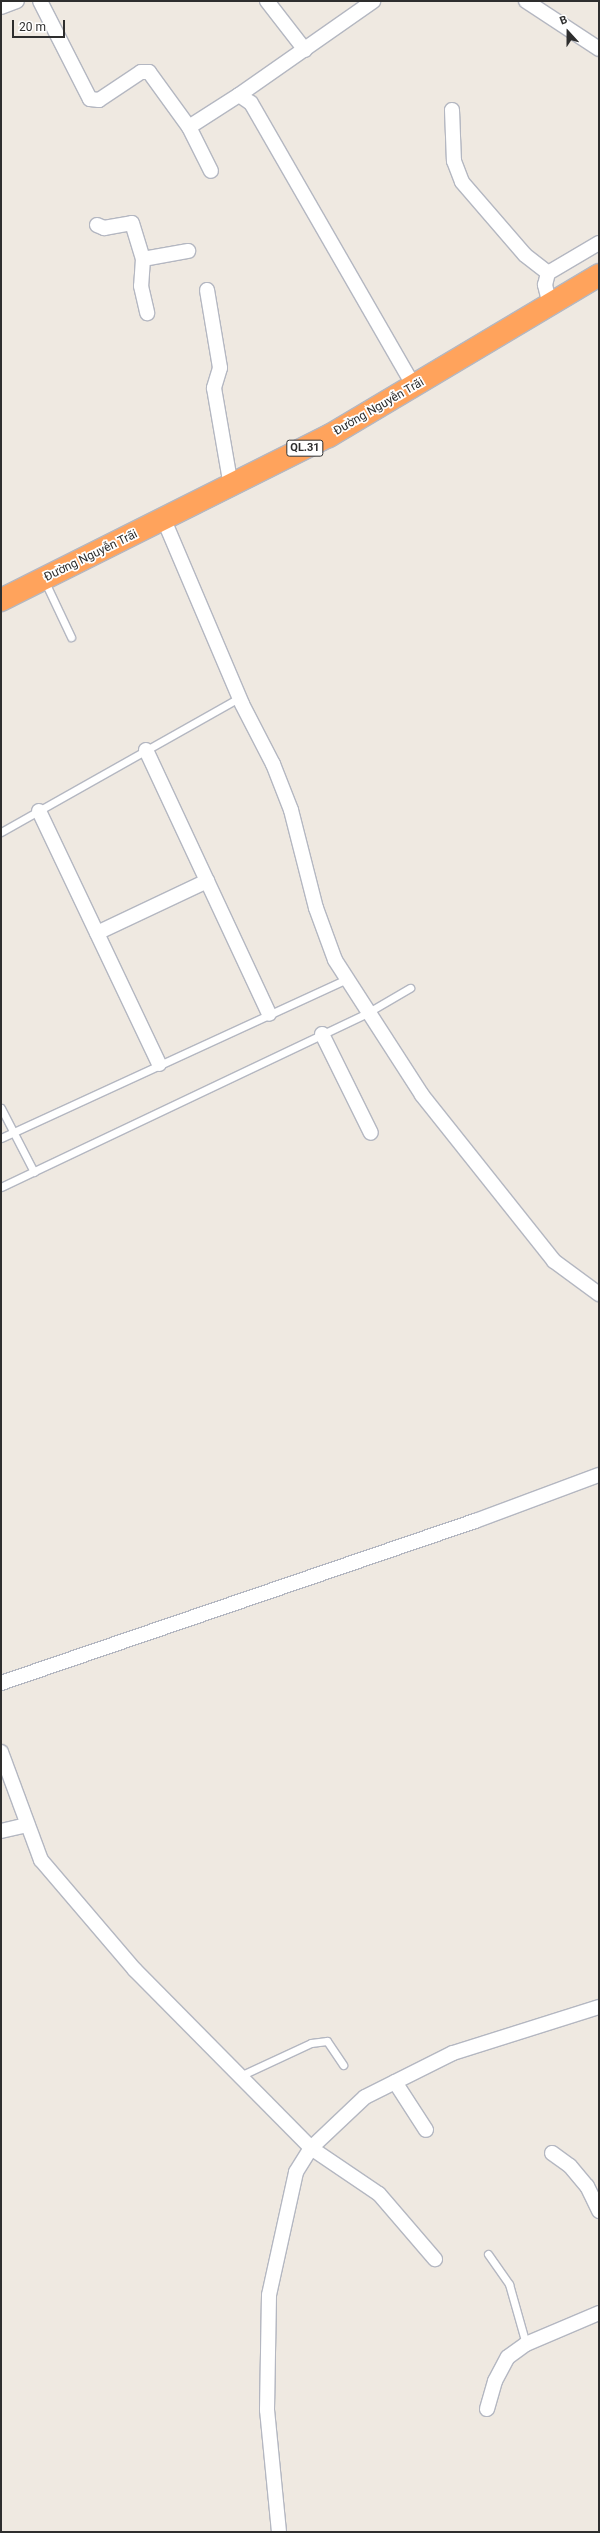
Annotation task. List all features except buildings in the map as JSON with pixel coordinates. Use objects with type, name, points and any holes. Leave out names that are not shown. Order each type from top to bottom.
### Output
[{"type":"highway","name":"Đường Nguyễn Trãi","points":[[1,600],[164,520],[328,436],[599,275]]},
{"type":"street","points":[[1,7],[17,1]]},
{"type":"street","points":[[40,1],[90,99],[99,100],[141,72],[149,72],[189,127],[211,171]]},
{"type":"street","points":[[267,1],[305,50]]},
{"type":"street","points":[[189,127],[305,50],[373,1]]},
{"type":"street","points":[[526,1],[599,49]]},
{"type":"street","points":[[239,95],[251,103],[414,386]]},
{"type":"street","points":[[452,110],[454,161],[462,182],[525,255],[548,273]]},
{"type":"street","points":[[97,225],[104,228],[132,223],[143,259],[141,286],[147,313]]},
{"type":"street","points":[[550,305],[545,285],[548,273],[599,242]]},
{"type":"street","points":[[143,259],[188,251]]},
{"type":"street","points":[[207,290],[220,368],[214,388],[231,486]]},
{"type":"street","points":[[164,520],[239,698],[273,764],[291,810],[316,908],[335,960],[367,1013],[422,1095],[554,1261],[599,1294]]},
{"type":"street","points":[[146,750],[269,1014]]},
{"type":"street","points":[[39,811],[159,1064]]},
{"type":"street","points":[[97,933],[207,881]]},
{"type":"street","points":[[322,1034],[371,1133]]},
{"type":"street","points":[[1,1683],[475,1521],[599,1475]]},
{"type":"street","points":[[1,1752],[26,1825],[41,1860],[135,1970],[311,2148],[379,2194],[435,2259]]},
{"type":"street","points":[[1,1831],[26,1825]]},
{"type":"street","points":[[279,2532],[267,2410],[269,2295],[296,2172],[311,2148],[365,2097],[453,2053],[599,2007]]},
{"type":"street","points":[[395,2082],[426,2130]]},
{"type":"street","points":[[552,2152],[570,2166],[587,2186],[599,2211]]},
{"type":"street","points":[[487,2409],[495,2381],[508,2357],[526,2344],[599,2313]]},
{"type":"lane","points":[[44,580],[72,637]]},
{"type":"lane","points":[[1,832],[239,698]]},
{"type":"lane","points":[[1,1138],[346,979]]},
{"type":"lane","points":[[1,1187],[367,1013],[410,988]]},
{"type":"lane","points":[[1,1108],[34,1172]]},
{"type":"lane","points":[[240,2076],[311,2043],[327,2041],[343,2065]]},
{"type":"lane","points":[[488,2254],[509,2284],[526,2344]]}]
